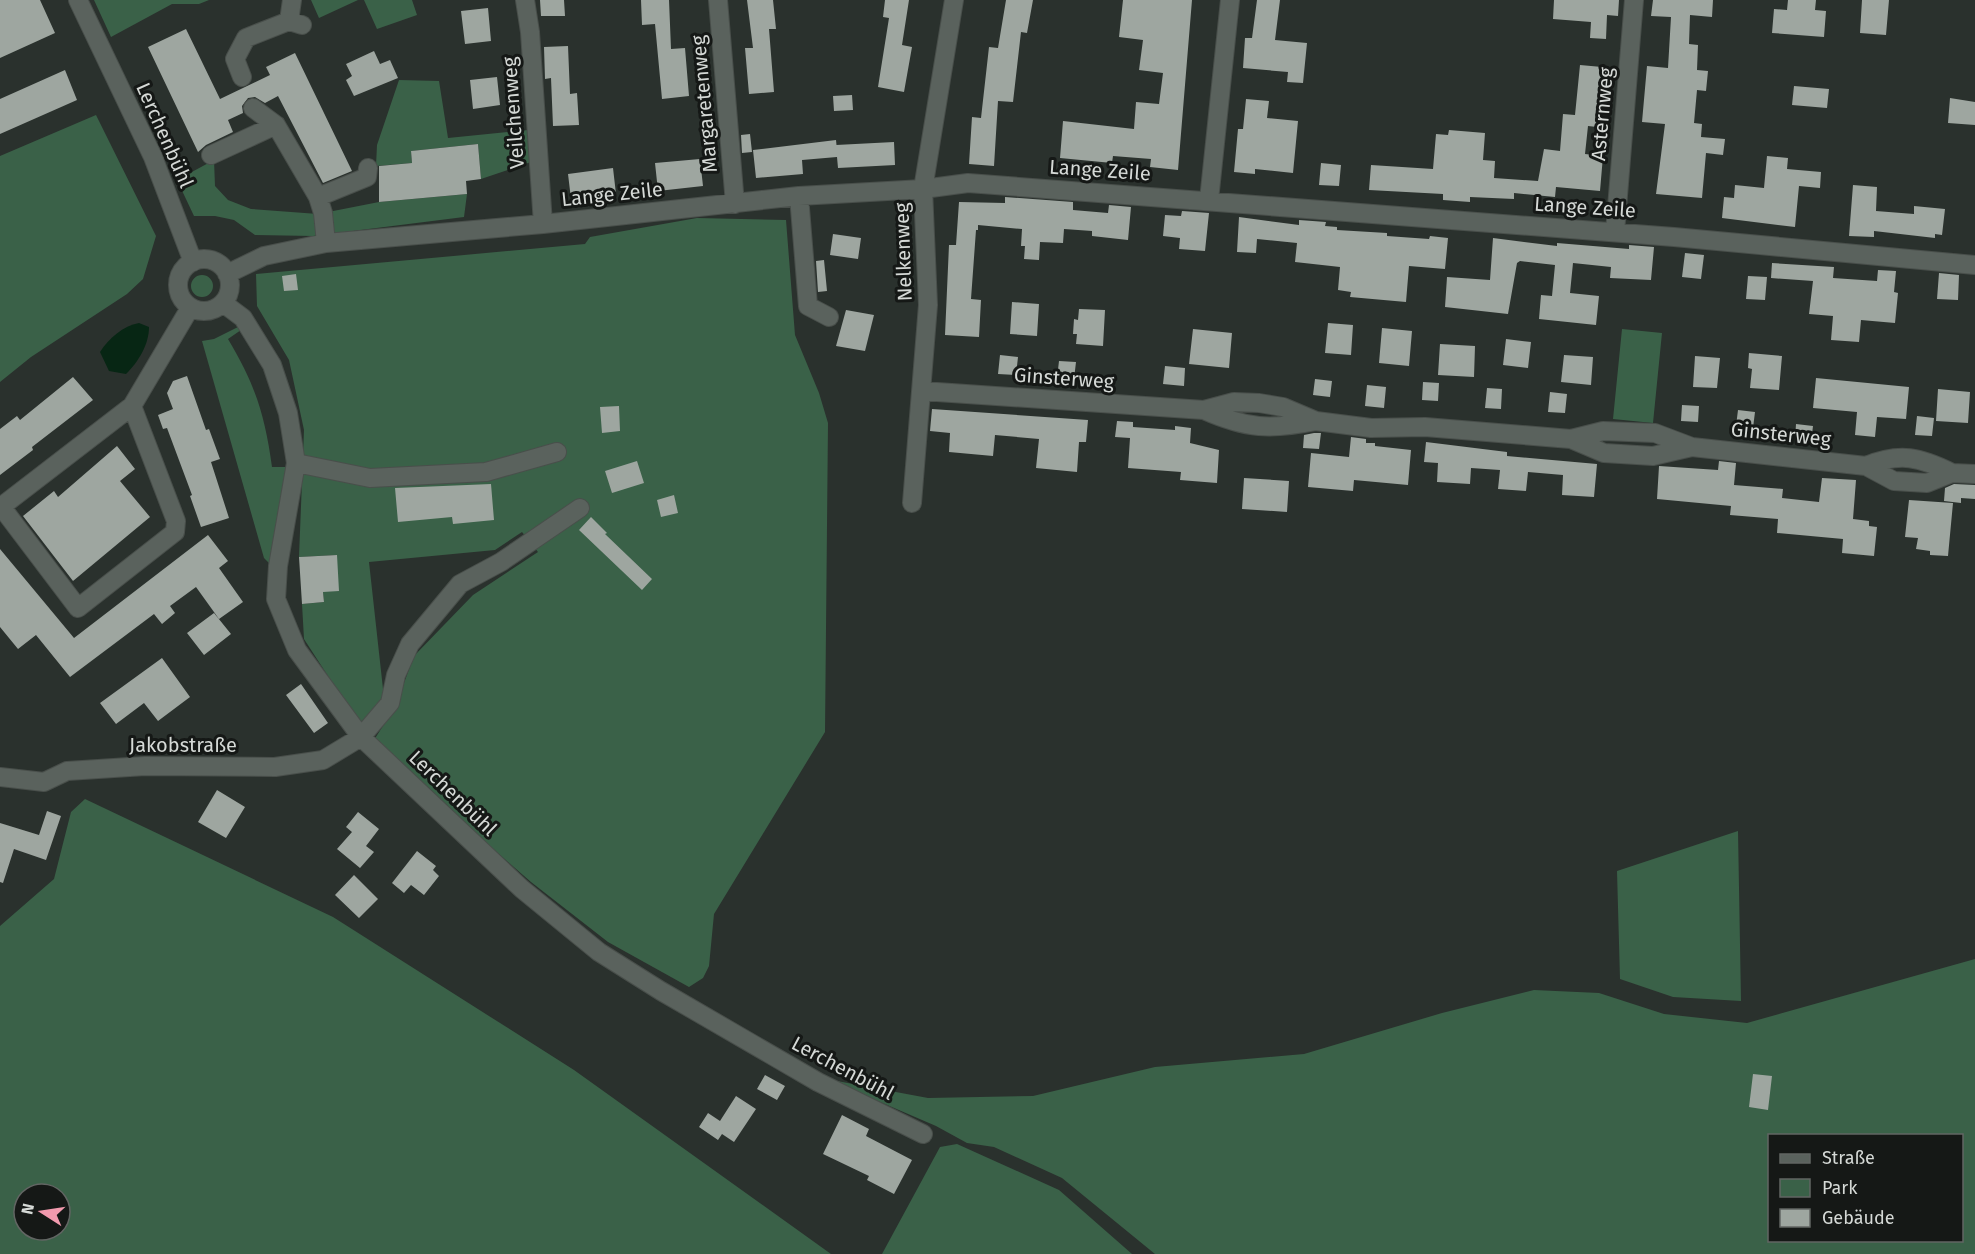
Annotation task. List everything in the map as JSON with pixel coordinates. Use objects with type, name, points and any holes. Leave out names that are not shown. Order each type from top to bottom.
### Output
[{"type":"street","name":"Lerchenbühl","points":[[78,0],[153,157],[194,262]]},
{"type":"street","points":[[242,77],[235,59],[246,38],[296,23],[292,0]]},
{"type":"street","name":"Veilchenweg","points":[[525,0],[530,32],[543,224]]},
{"type":"street","name":"Margaretenweg","points":[[718,0],[735,204]]},
{"type":"street","name":"Nelkenweg","points":[[912,503],[928,305],[923,189],[954,0]]},
{"type":"street","points":[[1209,200],[1230,0]]},
{"type":"street","name":"Asternweg","points":[[1615,232],[1634,0]]},
{"type":"street","points":[[253,108],[276,125],[318,197],[323,213],[326,243]]},
{"type":"street","points":[[211,155],[276,125]]},
{"type":"street","points":[[318,197],[367,177],[368,168]]},
{"type":"street","name":"Lange Zeile","points":[[227,274],[264,256],[326,243],[543,224],[799,196],[923,189],[968,183],[1615,232],[1975,265]]},
{"type":"street","points":[[799,196],[808,306],[829,317]]},
{"type":"street","points":[[213,261],[227,274],[230,289],[223,303],[207,311],[190,308],[183,300],[178,282],[186,267],[194,262],[213,261]]},
{"type":"street","name":"Lerchenbühl","points":[[223,303],[243,318],[272,365],[288,413],[296,463],[278,566],[276,599],[297,650],[361,737],[522,890],[599,952],[661,992],[808,1077],[923,1134]]},
{"type":"street","points":[[132,406],[176,521],[175,531],[78,608],[3,509],[6,503],[132,406],[190,308]]},
{"type":"street","name":"Ginsterweg","points":[[922,391],[1204,410],[1234,402],[1259,403],[1283,406],[1316,421],[1371,428],[1425,427],[1571,439],[1604,453],[1653,456],[1692,447],[1866,466],[1894,481],[1926,483],[1952,473],[1975,474]]},
{"type":"street","name":"Ginsterweg","points":[[1204,410],[1233,423],[1255,428],[1281,428],[1316,421]]},
{"type":"street","points":[[296,463],[370,478],[486,472],[557,452]]},
{"type":"street","name":"Jakobstraße","points":[[0,777],[44,782],[67,771],[134,767],[274,767],[323,760],[361,737],[390,703],[396,675],[410,644],[460,584],[501,562],[580,508]]},
{"type":"green space","points":[[94,0],[209,0],[199,4],[172,4],[111,37]]},
{"type":"green space","points":[[311,0],[358,0],[319,18]]},
{"type":"green space","points":[[364,0],[412,0],[417,15],[377,29]]},
{"type":"green space","points":[[399,80],[439,81],[448,138],[528,130],[531,162],[481,179],[478,144],[411,151],[412,163],[376,166],[377,145]]},
{"type":"green space","points":[[96,115],[156,236],[143,279],[127,294],[31,357],[0,382],[0,156]]},
{"type":"green space","points":[[214,160],[215,186],[228,200],[251,209],[318,214],[379,202],[467,194],[464,217],[313,236],[255,235],[234,220],[215,216],[194,216],[177,180]]},
{"type":"green space","points":[[697,218],[786,220],[795,335],[819,393],[828,423],[825,732],[714,914],[709,966],[703,978],[689,987],[608,942],[531,882],[405,772],[374,740],[395,707],[414,656],[473,595],[538,552],[522,532],[495,550],[369,562],[384,698],[361,727],[304,639],[302,604],[324,602],[323,592],[336,555],[299,557],[304,430],[289,360],[257,306],[256,274],[585,244],[590,237]]},
{"type":"green space","points":[[198,275],[206,275],[213,282],[213,290],[206,297],[198,297],[191,290],[191,282]]},
{"type":"green space","points":[[238,327],[241,330],[228,339],[258,400],[272,467],[288,467],[271,565],[264,558],[202,341],[214,339]]},
{"type":"green space","points":[[1622,329],[1662,333],[1653,423],[1613,419]]},
{"type":"green space","points":[[85,799],[333,917],[574,1070],[831,1254],[0,1254],[0,926],[54,879],[71,812]]},
{"type":"green space","points":[[1738,831],[1741,1001],[1673,997],[1620,979],[1617,871]]},
{"type":"green space","points":[[1975,959],[1975,1254],[1155,1254],[1062,1178],[994,1147],[967,1143],[936,1126],[836,1083],[837,1081],[928,1098],[1033,1096],[1155,1067],[1304,1054],[1442,1013],[1534,990],[1599,993],[1664,1014],[1747,1023]]},
{"type":"green space","points":[[957,1144],[1059,1190],[1132,1254],[882,1254],[940,1147]]},
{"type":"shaded area","points":[[139,323],[149,327],[149,334],[139,359],[126,374],[109,371],[100,352],[117,333]]},
{"type":"building","points":[[0,0],[40,0],[55,33],[0,58]]},
{"type":"building","points":[[540,0],[564,0],[565,16],[541,16]]},
{"type":"building","points":[[641,0],[669,0],[671,49],[685,48],[689,96],[662,99],[655,24],[642,25]]},
{"type":"building","points":[[747,0],[773,0],[776,29],[769,29],[774,92],[749,94],[745,48],[753,48]]},
{"type":"building","points":[[885,0],[909,0],[902,45],[912,47],[904,92],[878,87],[889,18],[883,17]]},
{"type":"building","points":[[1006,0],[1033,0],[1027,33],[1021,32],[1013,102],[998,101],[994,166],[969,164],[972,117],[981,118],[989,47],[998,48]]},
{"type":"building","points":[[1123,0],[1192,0],[1178,170],[1150,167],[1151,159],[1113,156],[1112,163],[1060,158],[1063,121],[1134,129],[1136,102],[1159,104],[1163,73],[1139,70],[1143,40],[1119,37]]},
{"type":"building","points":[[1257,0],[1280,0],[1275,40],[1307,43],[1303,83],[1287,82],[1288,72],[1243,68],[1245,38],[1252,38]]},
{"type":"building","points":[[1554,0],[1619,0],[1618,16],[1607,15],[1606,39],[1590,38],[1591,22],[1553,19]]},
{"type":"building","points":[[1653,0],[1713,0],[1712,17],[1690,15],[1689,44],[1698,45],[1697,70],[1708,71],[1706,91],[1697,90],[1694,123],[1702,124],[1701,137],[1725,139],[1723,155],[1706,153],[1702,198],[1656,194],[1665,124],[1642,122],[1647,66],[1668,68],[1671,17],[1651,16]]},
{"type":"building","points":[[1788,0],[1816,0],[1815,10],[1826,11],[1824,37],[1772,33],[1774,9],[1787,10]]},
{"type":"building","points":[[1862,0],[1889,0],[1886,35],[1860,33]]},
{"type":"building","points":[[488,8],[491,41],[465,44],[461,11]]},
{"type":"building","points":[[186,29],[220,99],[270,75],[266,67],[295,53],[352,171],[323,183],[278,96],[265,103],[255,97],[248,98],[242,106],[243,113],[228,120],[233,132],[206,145],[198,152],[148,47]]},
{"type":"building","points":[[568,46],[570,94],[577,93],[579,125],[553,126],[551,78],[545,79],[544,47]]},
{"type":"building","points":[[374,51],[380,64],[390,60],[398,78],[354,96],[346,80],[352,76],[346,64]]},
{"type":"building","points":[[1580,65],[1613,68],[1611,100],[1599,99],[1597,127],[1588,126],[1585,154],[1603,156],[1600,191],[1556,187],[1555,197],[1514,193],[1514,199],[1470,197],[1470,202],[1443,200],[1443,194],[1369,190],[1371,165],[1433,169],[1436,134],[1448,135],[1449,130],[1485,133],[1483,160],[1495,161],[1494,178],[1538,181],[1544,149],[1560,151],[1563,114],[1575,115]]},
{"type":"building","points":[[65,70],[77,100],[0,134],[0,99]]},
{"type":"building","points":[[497,77],[500,105],[473,109],[470,80]]},
{"type":"building","points":[[1794,86],[1829,89],[1827,108],[1792,105]]},
{"type":"building","points":[[852,95],[853,110],[834,111],[833,96]]},
{"type":"building","points":[[1950,98],[1975,102],[1975,125],[1948,123]]},
{"type":"building","points":[[1246,99],[1269,101],[1267,118],[1298,121],[1293,173],[1255,169],[1255,174],[1234,172],[1238,129],[1243,129]]},
{"type":"building","points":[[750,134],[752,152],[742,153],[741,135]]},
{"type":"building","points":[[836,140],[836,145],[894,142],[895,165],[838,168],[837,157],[802,160],[803,174],[756,178],[753,150]]},
{"type":"building","points":[[478,144],[481,179],[466,181],[467,194],[379,202],[379,166],[412,163],[411,151]]},
{"type":"building","points":[[1767,156],[1788,158],[1787,169],[1821,172],[1820,188],[1799,186],[1795,227],[1722,218],[1724,197],[1734,198],[1735,185],[1764,188]]},
{"type":"building","points":[[700,159],[703,186],[658,191],[655,163]]},
{"type":"building","points":[[1321,163],[1341,165],[1339,186],[1319,185]]},
{"type":"building","points":[[613,168],[616,194],[571,199],[568,174]]},
{"type":"building","points":[[1853,185],[1877,187],[1876,211],[1914,214],[1914,206],[1945,209],[1942,235],[1935,234],[1935,238],[1874,231],[1874,237],[1849,236]]},
{"type":"building","points":[[1005,197],[1073,202],[1073,210],[1108,213],[1109,205],[1131,207],[1128,240],[1092,236],[1092,231],[1064,229],[1063,243],[1040,242],[1039,260],[1024,259],[1025,246],[1021,246],[1022,229],[978,225],[971,299],[981,300],[979,337],[945,335],[949,245],[956,245],[959,202],[1005,203]]},
{"type":"building","points":[[1182,211],[1209,213],[1205,251],[1179,249],[1180,238],[1163,236],[1165,215],[1181,216]]},
{"type":"building","points":[[1239,217],[1299,225],[1299,220],[1326,222],[1325,226],[1337,227],[1337,230],[1387,233],[1387,236],[1448,238],[1445,269],[1409,266],[1406,302],[1350,297],[1351,292],[1338,290],[1340,267],[1295,262],[1297,243],[1257,239],[1256,253],[1237,252]]},
{"type":"building","points":[[833,234],[861,238],[858,259],[830,255]]},
{"type":"building","points":[[1493,238],[1557,246],[1557,243],[1629,249],[1629,245],[1654,247],[1651,280],[1610,278],[1611,267],[1573,263],[1570,293],[1599,296],[1596,325],[1539,319],[1541,295],[1552,296],[1555,265],[1520,261],[1517,263],[1508,314],[1445,307],[1447,277],[1490,280]]},
{"type":"building","points":[[1685,253],[1704,255],[1701,279],[1682,277]]},
{"type":"building","points":[[824,260],[827,291],[818,292],[816,261]]},
{"type":"building","points":[[1772,263],[1834,267],[1833,278],[1877,281],[1878,270],[1896,271],[1894,292],[1898,293],[1895,323],[1861,320],[1859,342],[1831,340],[1833,316],[1809,314],[1813,281],[1771,278]]},
{"type":"building","points":[[1939,273],[1959,275],[1958,300],[1937,299]]},
{"type":"building","points":[[296,274],[298,290],[284,291],[282,276]]},
{"type":"building","points":[[1748,276],[1767,277],[1765,300],[1746,299]]},
{"type":"building","points":[[1012,302],[1039,304],[1037,336],[1010,334]]},
{"type":"building","points":[[1079,309],[1105,310],[1103,346],[1076,344],[1077,334],[1073,334],[1074,319],[1078,320]]},
{"type":"building","points":[[846,310],[874,315],[865,351],[836,346]]},
{"type":"building","points":[[1328,323],[1353,325],[1351,355],[1325,353]]},
{"type":"building","points":[[1382,328],[1412,331],[1409,366],[1379,363]]},
{"type":"building","points":[[1193,329],[1232,333],[1229,368],[1189,364]]},
{"type":"building","points":[[1506,339],[1531,342],[1528,368],[1503,365]]},
{"type":"building","points":[[1440,344],[1475,346],[1474,377],[1438,375]]},
{"type":"building","points":[[1749,353],[1782,356],[1779,390],[1750,388],[1752,369],[1748,368]]},
{"type":"building","points":[[1000,355],[1018,357],[1016,375],[998,374]]},
{"type":"building","points":[[1564,355],[1593,357],[1591,385],[1561,382]]},
{"type":"building","points":[[1695,356],[1720,358],[1717,388],[1693,387]]},
{"type":"building","points":[[1059,361],[1076,362],[1074,379],[1057,378]]},
{"type":"building","points":[[1165,366],[1185,368],[1184,386],[1163,384]]},
{"type":"building","points":[[187,376],[206,430],[209,429],[220,459],[211,462],[229,518],[201,527],[190,496],[192,495],[167,428],[163,429],[158,415],[173,409],[167,393],[173,381]]},
{"type":"building","points":[[73,377],[93,400],[0,475],[0,429],[17,416],[20,420]]},
{"type":"building","points":[[1816,378],[1909,387],[1906,419],[1877,417],[1875,437],[1855,435],[1857,412],[1813,408]]},
{"type":"building","points":[[1315,379],[1332,381],[1330,397],[1313,395]]},
{"type":"building","points":[[1423,382],[1439,383],[1438,401],[1422,400]]},
{"type":"building","points":[[1367,385],[1386,387],[1384,408],[1365,406]]},
{"type":"building","points":[[1487,388],[1502,389],[1501,409],[1485,408]]},
{"type":"building","points":[[1938,389],[1970,392],[1968,423],[1936,421]]},
{"type":"building","points":[[1550,392],[1567,394],[1565,413],[1548,412]]},
{"type":"building","points":[[1682,405],[1699,406],[1698,422],[1681,421]]},
{"type":"building","points":[[619,406],[620,431],[602,433],[600,407]]},
{"type":"building","points":[[932,409],[1088,420],[1086,442],[1079,442],[1077,472],[1036,468],[1039,439],[995,435],[993,456],[949,452],[950,433],[930,431]]},
{"type":"building","points":[[1738,410],[1755,412],[1753,428],[1736,426]]},
{"type":"building","points":[[1917,416],[1934,418],[1932,436],[1915,435]]},
{"type":"building","points":[[1117,421],[1133,422],[1133,427],[1175,430],[1175,426],[1191,428],[1190,443],[1219,450],[1217,483],[1180,480],[1181,472],[1128,468],[1130,438],[1115,437]]},
{"type":"building","points":[[1796,424],[1813,426],[1811,442],[1795,440]]},
{"type":"building","points":[[1321,433],[1319,449],[1303,448],[1304,435]]},
{"type":"building","points":[[1351,437],[1366,439],[1366,443],[1375,443],[1375,446],[1411,450],[1408,485],[1354,480],[1353,491],[1308,487],[1311,453],[1349,457]]},
{"type":"building","points":[[1426,442],[1507,452],[1507,456],[1597,464],[1594,497],[1562,495],[1563,475],[1528,472],[1526,491],[1498,489],[1500,470],[1471,468],[1470,484],[1437,482],[1438,463],[1424,462]]},
{"type":"building","points":[[117,446],[135,469],[120,481],[150,517],[73,581],[23,516],[54,491],[58,497]]},
{"type":"building","points":[[637,461],[644,483],[612,493],[605,471]]},
{"type":"building","points":[[1719,461],[1736,463],[1734,485],[1783,489],[1782,498],[1819,502],[1822,478],[1856,480],[1853,519],[1869,521],[1869,526],[1877,527],[1874,556],[1842,553],[1843,539],[1777,533],[1778,519],[1730,515],[1731,506],[1657,499],[1659,466],[1718,470]]},
{"type":"building","points":[[1244,478],[1289,481],[1287,512],[1242,509]]},
{"type":"building","points":[[491,484],[494,520],[453,524],[452,517],[398,522],[395,488]]},
{"type":"building","points":[[1954,484],[1975,485],[1975,499],[1961,498],[1961,503],[1944,501],[1945,488]]},
{"type":"building","points":[[674,495],[678,513],[661,517],[657,500]]},
{"type":"building","points":[[1909,500],[1953,503],[1948,556],[1930,555],[1930,551],[1916,549],[1918,538],[1905,537]]},
{"type":"building","points":[[591,517],[607,533],[605,534],[652,579],[642,590],[579,530]]},
{"type":"building","points":[[208,535],[228,561],[219,568],[243,602],[219,619],[196,587],[170,606],[175,613],[162,624],[154,614],[70,677],[36,635],[18,649],[0,627],[0,549],[74,638]]},
{"type":"building","points":[[337,555],[339,591],[323,592],[324,602],[302,604],[299,557]]},
{"type":"building","points":[[214,613],[231,634],[204,655],[187,633]]},
{"type":"building","points":[[162,658],[190,697],[158,721],[144,703],[116,724],[100,703]]},
{"type":"building","points":[[301,684],[328,723],[314,733],[286,695]]},
{"type":"building","points":[[217,790],[245,807],[226,838],[198,822]]},
{"type":"building","points":[[47,811],[61,816],[46,860],[14,849],[3,883],[0,882],[0,823],[39,835]]},
{"type":"building","points":[[358,812],[379,829],[366,846],[374,852],[360,868],[337,849],[352,832],[346,827]]},
{"type":"building","points":[[417,851],[436,866],[433,870],[439,876],[424,895],[411,885],[404,893],[392,883]]},
{"type":"building","points":[[354,875],[378,899],[359,918],[335,895]]},
{"type":"building","points":[[1753,1074],[1772,1076],[1768,1110],[1749,1107]]},
{"type":"building","points":[[765,1075],[785,1086],[777,1100],[757,1089]]},
{"type":"building","points":[[736,1096],[756,1109],[734,1142],[722,1134],[718,1140],[699,1127],[708,1113],[720,1121]]},
{"type":"building","points":[[842,1115],[869,1129],[866,1136],[912,1160],[894,1194],[867,1180],[869,1176],[823,1154]]}]
